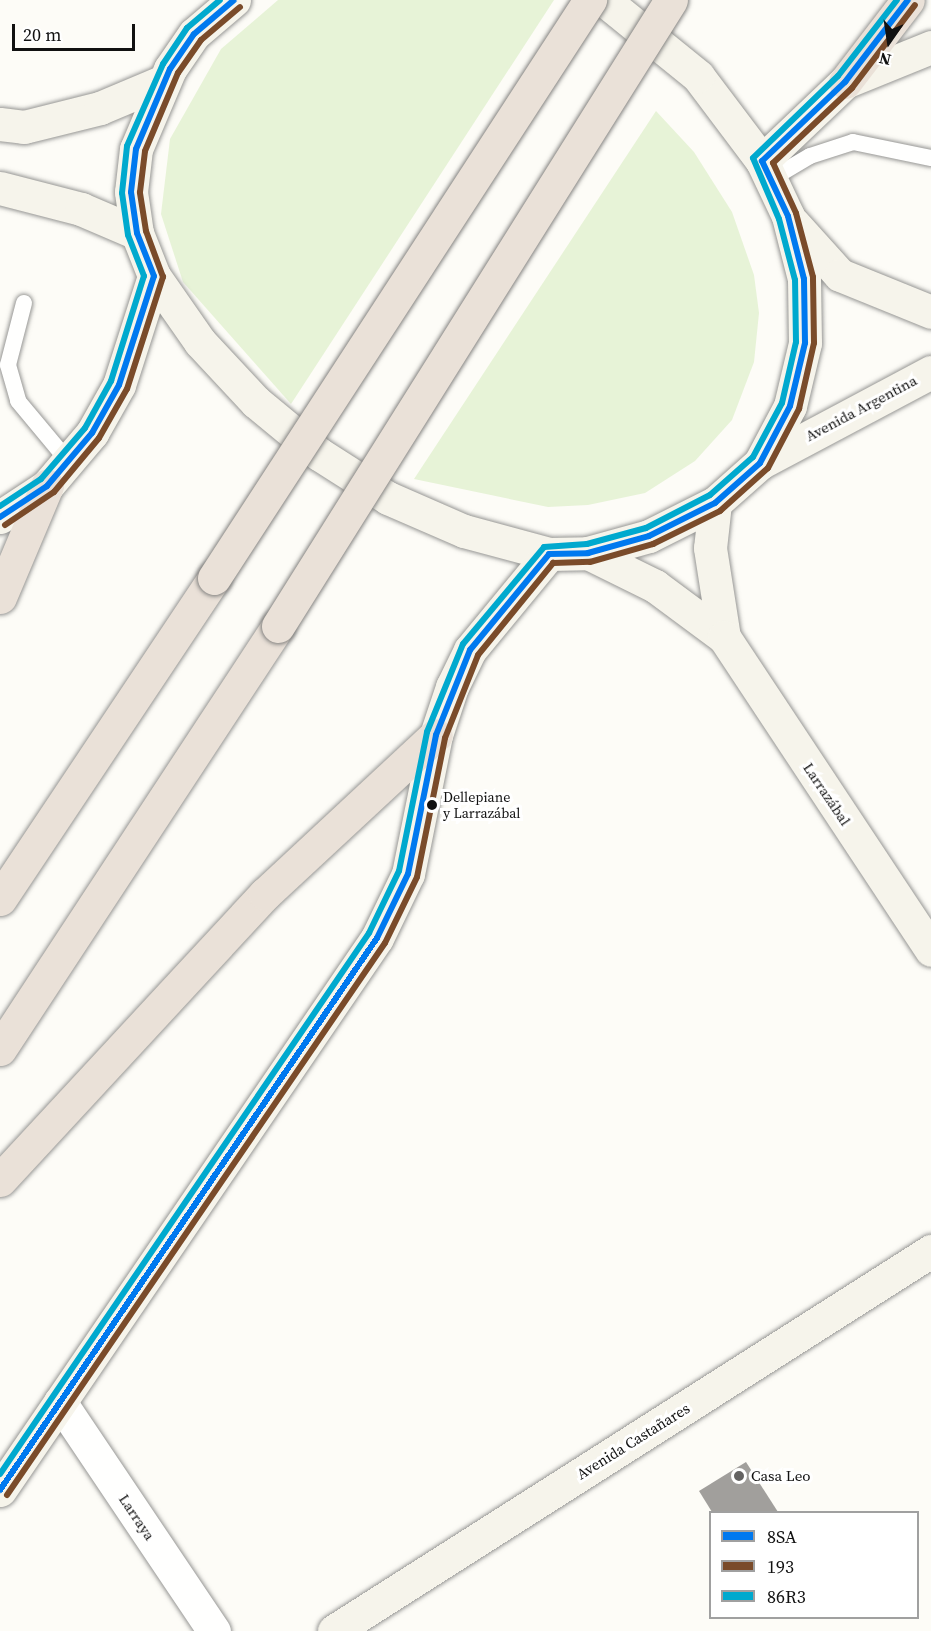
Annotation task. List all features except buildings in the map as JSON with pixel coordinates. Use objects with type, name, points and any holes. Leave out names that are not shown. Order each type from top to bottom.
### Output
[{"type":"highway","points":[[0,899],[214,578],[590,0]]},
{"type":"highway","points":[[0,1049],[278,626],[671,0]]},
{"type":"highway","points":[[845,82],[908,0]]},
{"type":"highway","points":[[0,597],[47,486]]},
{"type":"highway","points":[[0,1180],[265,894],[436,735]]},
{"type":"street","points":[[194,34],[202,0]]},
{"type":"street","points":[[234,0],[194,34],[162,82],[135,149],[131,192],[137,233],[154,276],[232,376],[319,454],[388,498],[464,531],[549,554],[588,553],[649,536],[716,503],[760,463],[790,406],[805,343],[804,279],[788,216],[766,170],[698,76],[604,0]]},
{"type":"street","points":[[766,170],[845,82],[931,47]]},
{"type":"street","points":[[0,124],[24,127],[100,108],[162,82]]},
{"type":"street","points":[[0,188],[81,209],[137,233]]},
{"type":"street","points":[[788,216],[840,275],[931,312]]},
{"type":"street","points":[[0,517],[47,486],[68,461],[119,385],[154,276]]},
{"type":"street","name":"Avenida Argentina","points":[[760,463],[931,372]]},
{"type":"street","name":"Larrazábal","points":[[716,503],[712,570],[724,637]]},
{"type":"street","name":"Larrazábal","points":[[588,553],[655,586],[724,637],[931,950]]},
{"type":"street","points":[[0,1490],[377,938],[408,874],[436,735],[470,650],[549,554]]},
{"type":"street","name":"Avenida Castañares","points":[[334,1631],[931,1251]]},
{"type":"street","name":"Larraya","points":[[60,1402],[214,1631]]},
{"type":"lane","points":[[766,170],[853,141],[931,158]]},
{"type":"lane","points":[[24,303],[9,365],[18,401],[68,461]]},
{"type":"green space","points":[[278,0],[554,0],[291,404],[183,282],[161,214],[170,139],[221,49]]},
{"type":"green space","points":[[656,111],[694,152],[732,212],[754,275],[759,313],[754,362],[732,420],[695,461],[645,493],[588,505],[548,507],[414,479]]},
{"type":"transit line","name":"86R3","points":[[0,506],[41,479],[85,428],[111,381],[144,276],[128,235],[122,193],[127,146],[163,64],[187,28],[220,0]]},
{"type":"transit line","name":"8SA","points":[[0,517],[47,486],[92,433],[119,385],[154,276],[137,233],[131,192],[136,149],[170,69],[194,34],[234,0]]},
{"type":"transit line","name":"86R3","points":[[0,1474],[369,933],[399,871],[427,732],[463,644],[544,547],[587,544],[646,528],[710,495],[753,457],[782,403],[796,342],[795,280],[779,219],[753,158],[838,76],[897,0]]},
{"type":"transit line","name":"8SA","points":[[0,1490],[377,938],[408,874],[436,735],[470,650],[549,554],[588,553],[649,536],[715,503],[760,463],[790,406],[805,343],[804,279],[788,216],[762,161],[845,82],[908,0]]},
{"type":"transit line","name":"193","points":[[7,1495],[385,943],[417,877],[445,738],[478,655],[553,563],[590,562],[653,544],[720,511],[768,468],[799,409],[814,343],[813,277],[796,213],[773,163],[852,88],[915,5]]},
{"type":"transit line","name":"193","points":[[5,525],[54,492],[99,438],[127,389],[163,277],[146,231],[140,192],[145,151],[178,73],[201,40],[240,7]]},
{"type":"place","name":"Dellepiane y Larrazábal","points":[[432,805]]},
{"type":"place","name":"Casa Leo","points":[[739,1476]]}]
